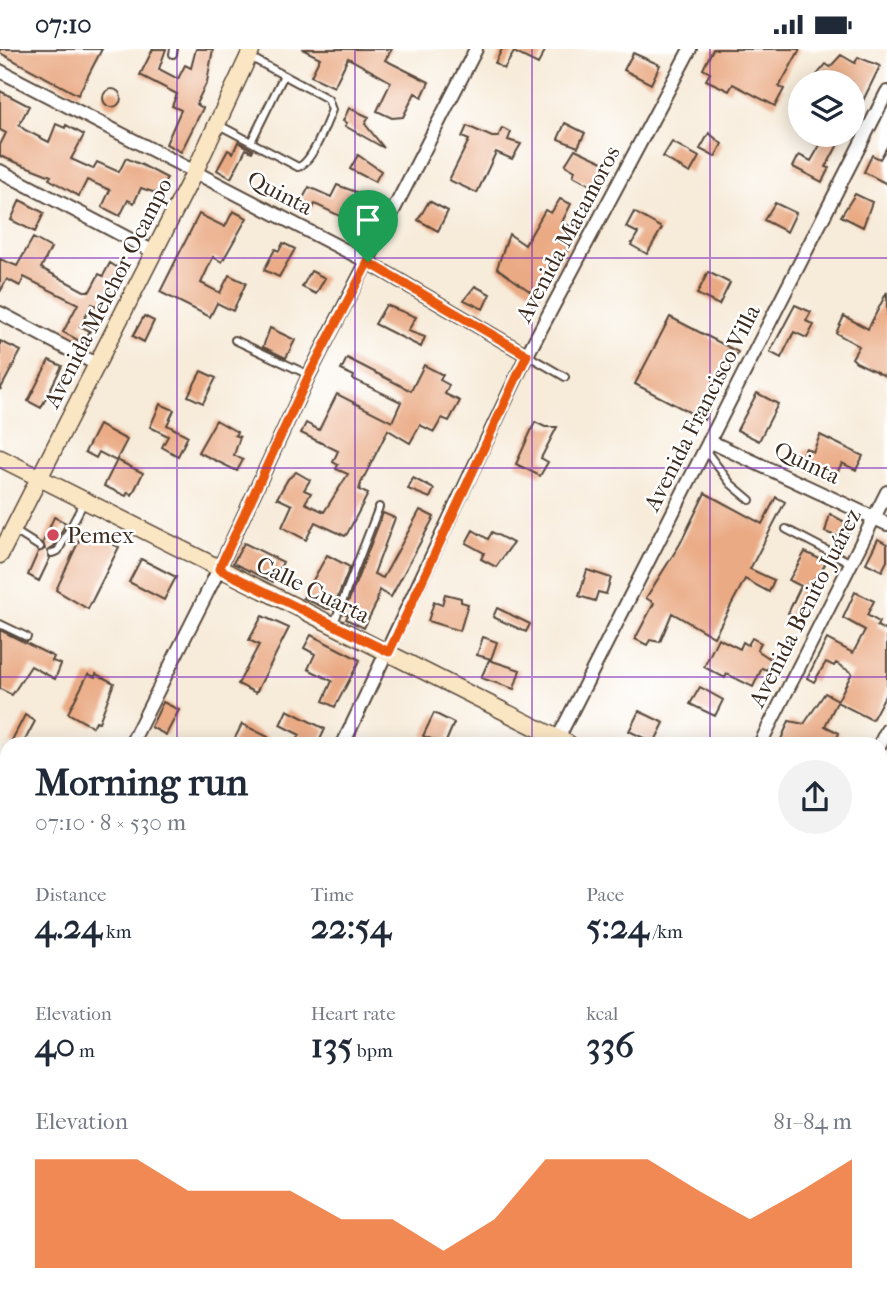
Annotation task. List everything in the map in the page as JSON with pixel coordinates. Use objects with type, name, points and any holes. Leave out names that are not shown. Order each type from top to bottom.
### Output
[{"type":"street","points":[[135,737],[219,569],[309,375],[476,49]]},
{"type":"street","name":"Avenida Matamoros","points":[[346,737],[389,652],[527,355],[690,49]]},
{"type":"street","name":"Avenida Melchor Ocampo","points":[[0,555],[194,173],[245,56]]},
{"type":"street","name":"Quinta","points":[[0,71],[368,262],[527,355]]},
{"type":"street","name":"Avenida Francisco Villa","points":[[562,737],[707,445],[887,92]]},
{"type":"street","points":[[0,171],[154,252]]},
{"type":"street","points":[[0,313],[98,365]]},
{"type":"street","name":"Quinta","points":[[707,445],[887,524]]},
{"type":"street","name":"Calle Cuarta","points":[[0,458],[389,652],[550,737]]},
{"type":"street","name":"Avenida Benito Juárez","points":[[764,737],[887,492]]},
{"type":"lane","points":[[216,124],[298,167],[305,164],[323,132],[332,104],[284,75],[245,56]]},
{"type":"lane","points":[[251,142],[284,75]]},
{"type":"lane","points":[[235,340],[309,375]]},
{"type":"lane","name":"Quinta","points":[[527,355],[565,377]]},
{"type":"lane","points":[[707,445],[731,484],[750,500]]},
{"type":"lane","points":[[52,553],[58,551],[85,500]]},
{"type":"lane","points":[[334,625],[379,507]]},
{"type":"lane","points":[[786,529],[851,563]]},
{"type":"lane","points":[[13,530],[40,547]]},
{"type":"lane","points":[[0,624],[27,637]]},
{"type":"building","points":[[0,49],[102,49],[78,95],[0,53]]},
{"type":"building","points":[[153,49],[166,49],[159,69],[178,79],[185,65],[191,68],[196,49],[213,49],[207,82],[196,104],[203,108],[181,152],[166,144],[181,110],[172,106],[177,94],[140,75]]},
{"type":"building","points":[[302,49],[392,49],[385,60],[429,82],[422,97],[415,93],[403,117],[392,118],[377,111],[391,82],[348,58],[334,87],[311,76],[320,58]]},
{"type":"building","points":[[502,49],[546,49],[538,64],[514,52],[504,69],[495,63]]},
{"type":"building","points":[[713,49],[800,49],[779,87],[784,89],[775,106],[733,84],[729,91],[706,80],[710,73],[703,69]]},
{"type":"building","points":[[633,53],[660,65],[651,84],[624,70]]},
{"type":"building","points":[[841,55],[855,63],[858,57],[880,66],[865,97],[865,70],[821,70],[826,64],[830,67]]},
{"type":"building","points":[[108,89],[116,89],[121,98],[119,105],[108,107],[103,102],[103,94]]},
{"type":"building","points":[[0,91],[29,106],[19,125],[25,130],[49,142],[56,124],[65,128],[66,125],[84,135],[71,159],[93,169],[97,162],[119,172],[126,158],[167,178],[159,194],[141,188],[134,203],[128,200],[120,216],[102,207],[110,190],[87,180],[79,196],[49,179],[51,176],[0,156],[0,145],[6,133],[0,130]]},
{"type":"building","points":[[349,108],[369,117],[365,124],[384,148],[345,126],[347,123],[343,121]]},
{"type":"building","points":[[565,123],[585,133],[578,147],[558,139]]},
{"type":"building","points":[[467,126],[492,137],[498,137],[502,128],[511,132],[508,140],[521,144],[512,159],[496,152],[477,193],[449,180],[469,140],[462,137]]},
{"type":"building","points":[[709,133],[722,144],[715,157],[700,149]]},
{"type":"building","points":[[238,142],[253,150],[252,152],[246,149],[231,178],[217,170],[228,150],[233,153]]},
{"type":"building","points":[[672,142],[699,157],[690,173],[663,157]]},
{"type":"building","points":[[819,147],[837,147],[822,182],[793,167],[799,155],[811,161]]},
{"type":"building","points":[[887,147],[887,184],[864,172],[872,155],[880,159]]},
{"type":"building","points":[[575,149],[607,164],[596,188],[573,176],[575,171],[565,165]]},
{"type":"building","points":[[358,155],[381,171],[375,182],[350,169]]},
{"type":"building","points":[[337,185],[359,193],[346,219],[315,204],[313,208],[301,202],[309,187],[331,197]]},
{"type":"building","points":[[855,194],[872,202],[863,227],[841,216]]},
{"type":"building","points":[[560,199],[571,204],[562,222],[579,231],[538,297],[497,268],[509,234],[525,245],[545,210],[551,213]]},
{"type":"building","points":[[20,200],[44,213],[35,232],[11,220]]},
{"type":"building","points":[[429,201],[448,211],[438,231],[418,220]]},
{"type":"building","points":[[775,203],[796,213],[787,232],[764,220]]},
{"type":"building","points":[[233,211],[247,218],[222,262],[213,257],[201,283],[220,293],[229,275],[246,283],[233,311],[217,303],[210,317],[160,292],[199,214],[225,227]]},
{"type":"building","points":[[634,212],[662,228],[647,254],[631,245],[638,233],[626,227]]},
{"type":"building","points":[[33,238],[51,248],[41,268],[84,291],[90,291],[99,274],[103,276],[110,263],[121,270],[101,308],[92,304],[80,326],[90,331],[83,343],[63,332],[78,304],[24,277],[20,286],[7,279],[0,292],[0,259],[17,266]]},
{"type":"building","points":[[283,243],[295,249],[279,277],[264,270],[275,249],[279,251]]},
{"type":"building","points":[[311,271],[325,278],[316,294],[302,287]]},
{"type":"building","points":[[708,272],[730,283],[719,305],[697,294]]},
{"type":"building","points":[[475,286],[490,294],[483,309],[464,300]]},
{"type":"building","points":[[887,292],[887,377],[856,362],[852,358],[859,346],[836,333],[844,316],[868,329]]},
{"type":"building","points":[[386,305],[416,317],[408,331],[425,337],[421,347],[375,324]]},
{"type":"building","points":[[795,305],[811,312],[806,321],[814,325],[807,338],[794,332],[781,358],[770,352]]},
{"type":"building","points":[[144,316],[154,321],[144,342],[133,336]]},
{"type":"building","points":[[670,317],[738,352],[704,420],[635,384]]},
{"type":"building","points":[[270,328],[295,340],[286,358],[263,347]]},
{"type":"building","points":[[0,341],[21,351],[0,390]]},
{"type":"building","points":[[347,358],[411,391],[424,365],[443,375],[440,380],[449,385],[445,394],[460,401],[449,421],[442,418],[434,432],[420,425],[410,443],[388,430],[361,483],[359,490],[368,494],[347,534],[345,536],[315,522],[306,540],[282,527],[292,505],[277,498],[288,479],[296,472],[310,480],[304,490],[311,493],[305,503],[324,512],[348,474],[336,469],[338,465],[333,462],[338,451],[301,433],[306,423],[319,430],[337,394],[392,422],[401,402],[353,379],[354,376],[341,370]]},
{"type":"building","points":[[49,360],[62,366],[41,408],[28,401]]},
{"type":"building","points":[[201,371],[216,378],[203,403],[188,396]]},
{"type":"building","points":[[757,393],[778,404],[759,441],[737,430]]},
{"type":"building","points":[[160,404],[174,410],[167,425],[188,436],[178,456],[162,447],[168,436],[150,427]]},
{"type":"building","points":[[216,420],[237,432],[235,435],[240,437],[234,455],[243,460],[237,471],[198,452]]},
{"type":"building","points":[[535,422],[545,427],[557,427],[541,458],[548,462],[540,476],[516,464]]},
{"type":"building","points":[[99,425],[127,440],[116,461],[99,452],[96,458],[85,452]]},
{"type":"building","points":[[820,435],[863,456],[856,470],[842,463],[836,475],[830,472],[826,479],[806,469],[808,464],[799,459],[806,448],[813,452]]},
{"type":"building","points":[[117,460],[143,473],[132,495],[128,492],[126,496],[104,486]]},
{"type":"building","points":[[413,478],[434,489],[430,498],[408,489]]},
{"type":"building","points":[[705,493],[762,524],[776,497],[785,502],[750,569],[774,580],[769,592],[745,579],[714,637],[672,613],[660,642],[650,640],[647,645],[635,639],[654,603],[646,598],[680,544]]},
{"type":"building","points":[[420,510],[434,517],[391,597],[379,590],[377,602],[364,628],[346,619],[348,615],[344,613],[383,513],[395,518],[374,574],[383,578]]},
{"type":"building","points":[[830,514],[852,526],[845,539],[825,532]]},
{"type":"building","name":"Pemex","points":[[54,517],[66,523],[54,546],[47,551],[50,558],[39,581],[28,575],[38,552],[45,549],[43,542]]},
{"type":"building","points":[[98,530],[117,539],[114,545],[119,547],[88,609],[56,590],[82,534],[93,540]]},
{"type":"building","points":[[473,530],[488,539],[492,532],[513,543],[496,567],[481,559],[484,553],[466,543]]},
{"type":"building","points":[[878,539],[887,544],[887,561],[882,571],[866,563]]},
{"type":"building","points":[[244,543],[283,562],[273,582],[233,563]]},
{"type":"building","points":[[805,552],[826,562],[819,576],[816,575],[799,618],[788,613],[801,586],[789,580]]},
{"type":"building","points":[[327,555],[350,567],[333,609],[303,598]]},
{"type":"building","points":[[141,559],[176,577],[164,600],[129,582]]},
{"type":"building","points":[[587,570],[611,578],[606,594],[598,592],[595,601],[579,596]]},
{"type":"building","points":[[855,592],[874,601],[867,615],[879,622],[877,626],[887,631],[887,692],[872,720],[837,702],[825,726],[839,733],[838,737],[782,737],[789,721],[804,724],[825,693],[838,700],[852,673],[836,663],[834,666],[826,662],[814,682],[807,678],[827,639],[853,653],[865,630],[843,618]]},
{"type":"building","points":[[445,594],[461,598],[461,602],[468,604],[460,631],[428,621],[434,602],[442,605]]},
{"type":"building","points":[[497,608],[530,624],[526,632],[493,617]]},
{"type":"building","points":[[262,616],[289,628],[256,693],[238,684],[259,645],[249,640]]},
{"type":"building","points":[[0,630],[54,657],[52,661],[61,664],[55,679],[31,666],[12,695],[0,689]]},
{"type":"building","points":[[311,635],[360,660],[335,707],[323,701],[332,681],[308,669],[315,654],[304,648]]},
{"type":"building","points":[[483,637],[497,642],[491,659],[477,655]]},
{"type":"building","points":[[718,638],[740,649],[743,642],[748,645],[752,638],[761,643],[757,650],[772,660],[767,670],[762,668],[753,687],[727,674],[725,678],[704,667]]},
{"type":"building","points":[[489,660],[520,670],[514,689],[481,678]]},
{"type":"building","points":[[88,674],[95,677],[96,674],[114,683],[99,722],[96,721],[93,727],[68,713]]},
{"type":"building","points":[[700,687],[723,700],[715,716],[690,704]]},
{"type":"building","points":[[163,702],[179,710],[166,735],[151,727]]},
{"type":"building","points":[[287,710],[325,729],[321,737],[299,737],[300,735],[280,725]]},
{"type":"building","points":[[639,711],[664,723],[657,737],[642,737],[629,731]]},
{"type":"building","points":[[434,713],[454,723],[448,737],[423,736]]},
{"type":"building","points":[[25,715],[35,721],[27,737],[14,737]]},
{"type":"building","points":[[242,724],[268,737],[236,737]]},
{"type":"place","name":"Pemex","points":[[53,535]]},
{"type":"route","points":[[368,262],[527,355],[389,652],[219,569],[309,375],[368,262]]}]
